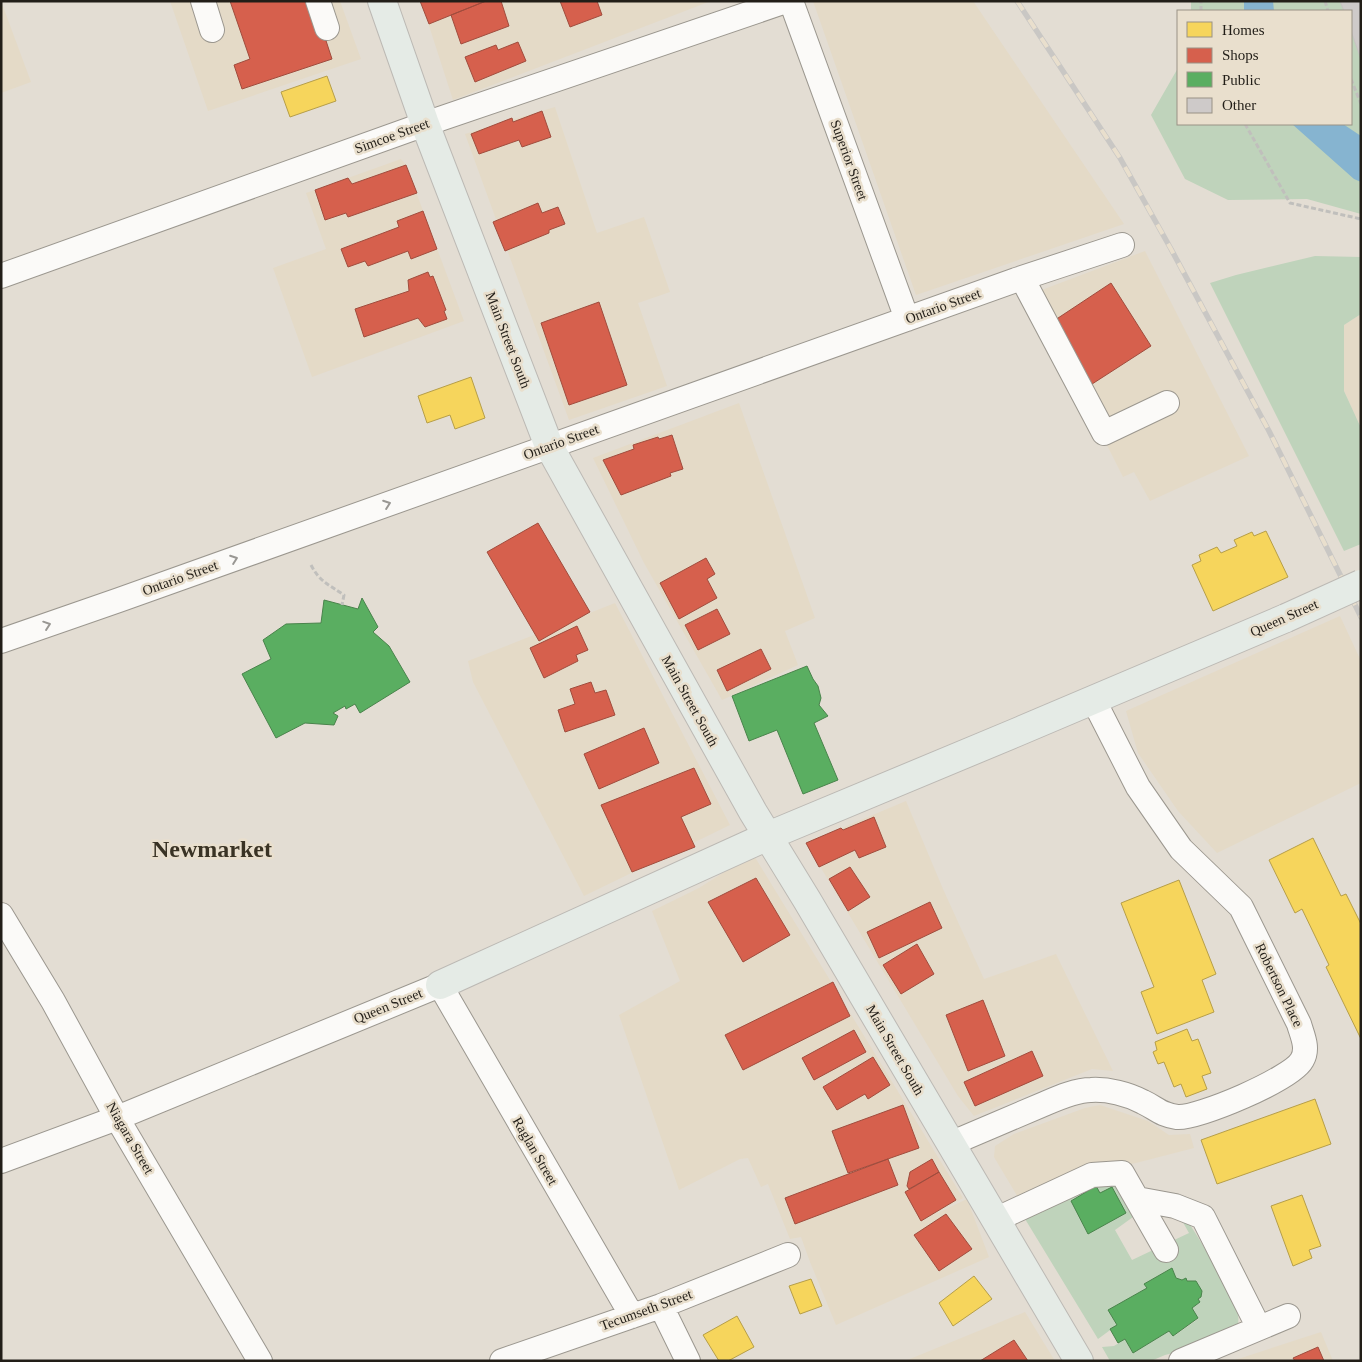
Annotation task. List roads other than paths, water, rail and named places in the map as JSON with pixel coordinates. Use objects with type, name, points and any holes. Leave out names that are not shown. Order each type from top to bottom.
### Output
[{"type":"main road","name":"Main Street South","points":[[382,1],[426,124],[549,446],[686,695],[753,812],[1079,1361]]},
{"type":"main road","name":"Queen Street","points":[[440,985],[768,836],[1207,652],[1361,584]]},
{"type":"street","points":[[203,1],[212,30]]},
{"type":"street","points":[[318,1],[327,28]]},
{"type":"street","name":"Simcoe Street","points":[[1,276],[426,124],[786,1]]},
{"type":"street","name":"Superior Street","points":[[791,1],[907,319]]},
{"type":"street","name":"Ontario Street","points":[[1,641],[1022,278],[1122,245]]},
{"type":"street","points":[[1022,278],[1104,433],[1167,403]]},
{"type":"street","name":"Robertson Place","points":[[950,1144],[1064,1096],[1090,1090],[1116,1092],[1142,1102],[1162,1114],[1179,1117],[1199,1114],[1273,1083],[1293,1070],[1302,1060],[1305,1043],[1299,1024],[1241,907],[1181,849],[1138,787],[1094,699]]},
{"type":"street","name":"Niagara Street","points":[[1,914],[53,1001],[117,1118],[260,1361]]},
{"type":"street","name":"Queen Street","points":[[1,1162],[117,1118],[440,985]]},
{"type":"street","name":"Raglan Street","points":[[440,985],[632,1316]]},
{"type":"street","points":[[995,1220],[1092,1175],[1122,1173],[1166,1250]]},
{"type":"street","points":[[1138,1199],[1174,1206],[1203,1217],[1259,1328]]},
{"type":"street","name":"Tecumseth Street","points":[[502,1361],[661,1306],[788,1255]]},
{"type":"street","points":[[661,1306],[688,1361]]},
{"type":"street","points":[[1181,1361],[1288,1316]]},
{"type":"water","points":[[1244,1],[1273,1],[1274,10],[1244,10]]},
{"type":"water","points":[[1293,125],[1344,125],[1361,136],[1361,182],[1354,179]]},
{"type":"railway","points":[[1017,1],[1120,158],[1171,249],[1269,431],[1361,617]]},
{"type":"district","name":"Newmarket","points":[[212,849]]}]
